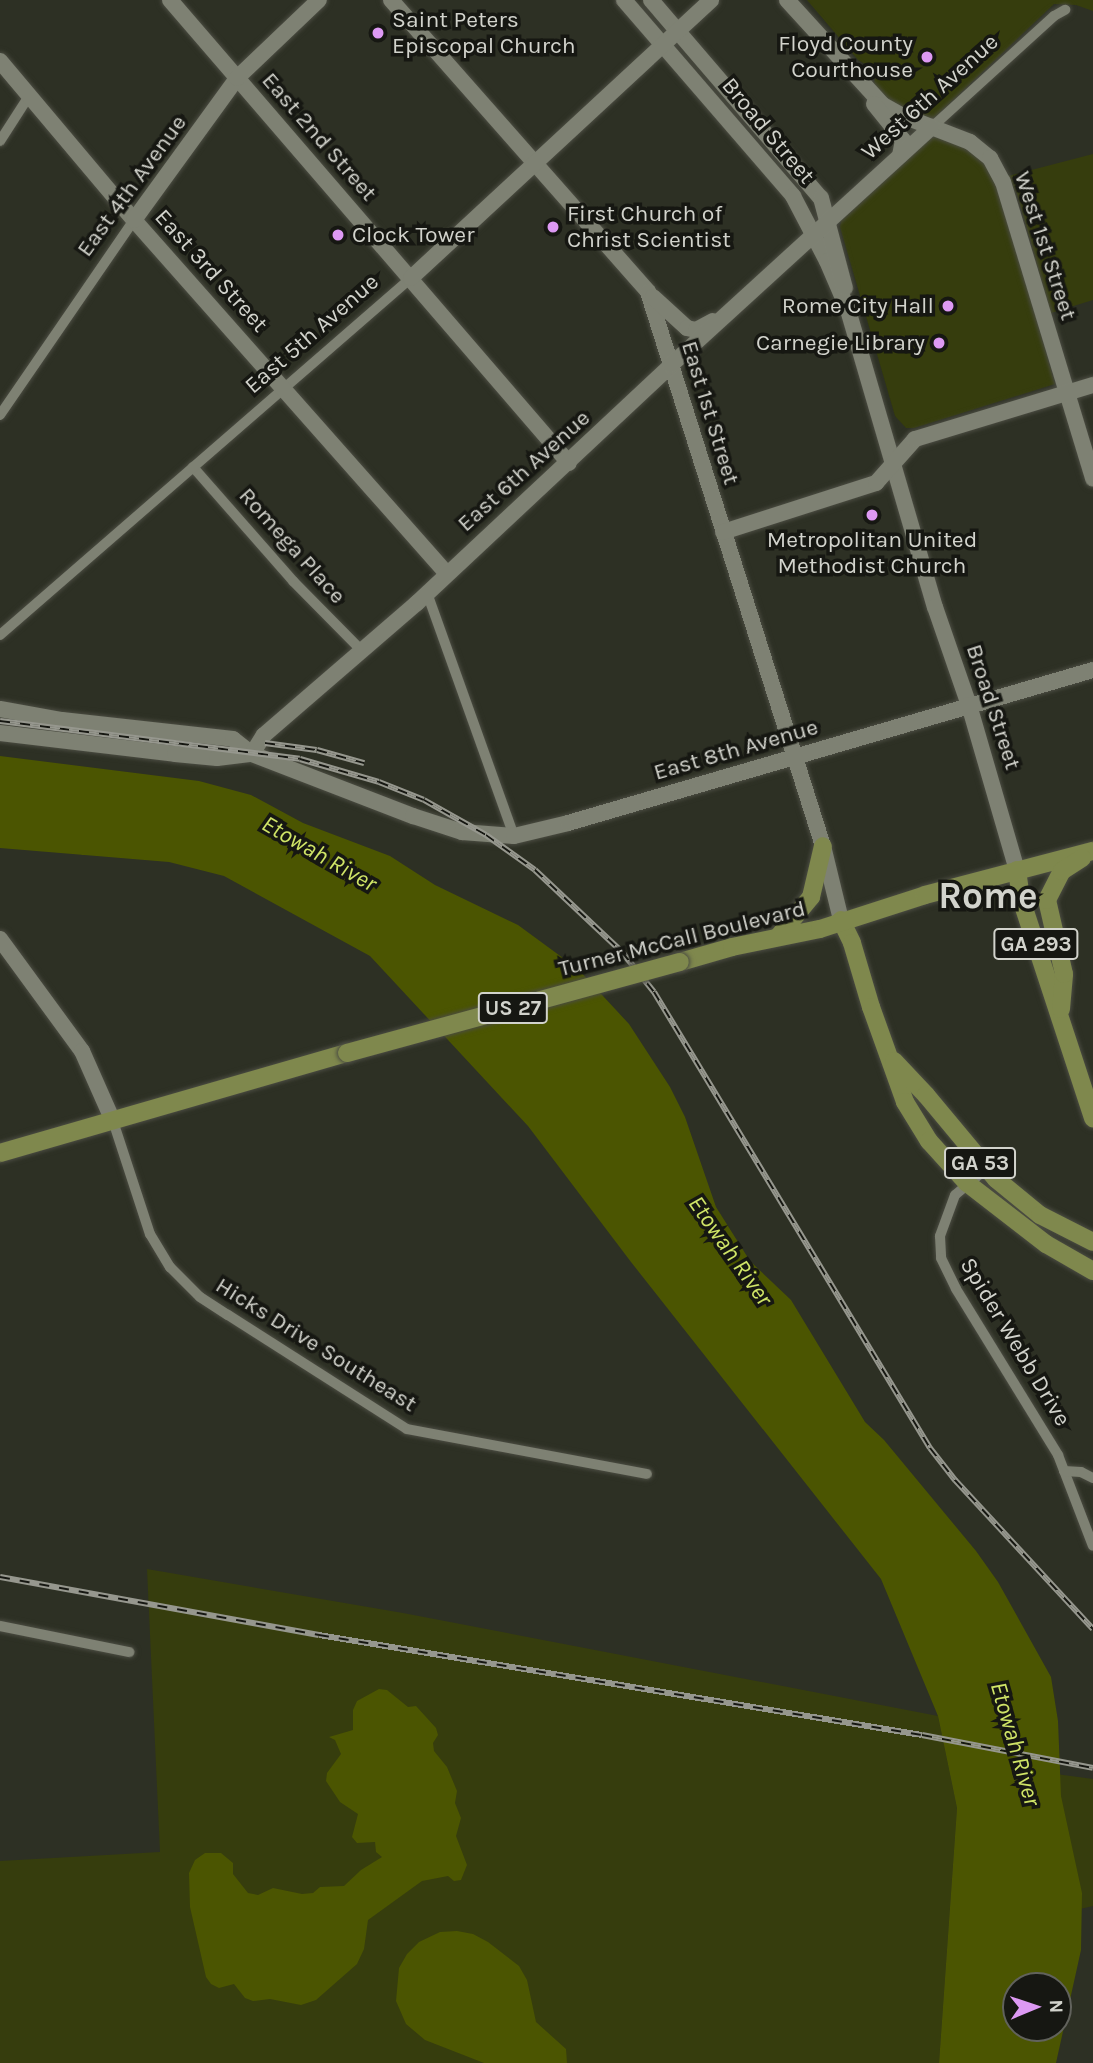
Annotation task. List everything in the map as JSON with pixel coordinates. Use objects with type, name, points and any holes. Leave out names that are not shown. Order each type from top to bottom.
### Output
[{"type":"main road","points":[[778,937],[811,897],[823,846]]},
{"type":"main road","name":"Turner McCall Boulevard","points":[[0,1153],[347,1053],[680,962],[820,929],[841,920],[1017,870],[1092,852]]},
{"type":"main road","points":[[1060,1016],[1064,974],[1047,900],[1062,871],[1092,852]]},
{"type":"main road","name":"Broad Street","points":[[1017,870],[1021,899],[1093,1118]]},
{"type":"main road","name":"GA 53","points":[[841,920],[852,943],[870,1007],[916,1121],[967,1183],[1046,1244],[1093,1271]]},
{"type":"main road","name":"GA 53","points":[[890,1057],[926,1095],[986,1169],[1040,1215],[1093,1242]]},
{"type":"main road","points":[[1072,1232],[1093,1230]]},
{"type":"street","name":"East 2nd Street","points":[[170,0],[569,463]]},
{"type":"street","name":"East 4th Avenue","points":[[0,415],[134,220],[237,78],[319,0]]},
{"type":"street","name":"East 1st Street","points":[[391,0],[648,292],[823,846],[841,920]]},
{"type":"street","name":"Broad Street","points":[[624,0],[793,196],[848,310],[935,607],[969,705],[1017,870]]},
{"type":"street","name":"Broad Street","points":[[651,0],[821,198],[843,270],[848,310]]},
{"type":"street","name":"East 5th Avenue","points":[[0,635],[411,278],[711,0]]},
{"type":"street","name":"West 1st Street","points":[[787,0],[864,87],[892,111],[982,149],[997,169],[1093,479]]},
{"type":"street","name":"West 6th Avenue","points":[[828,221],[1054,16],[1065,10]]},
{"type":"street","name":"East 3rd Street","points":[[0,61],[134,220],[285,387],[446,573]]},
{"type":"street","points":[[864,87],[880,114],[903,140],[900,156]]},
{"type":"street","points":[[0,141],[29,96]]},
{"type":"street","name":"East 6th Avenue","points":[[252,754],[264,734],[427,593],[828,221]]},
{"type":"street","points":[[648,292],[680,325],[692,330],[701,328],[739,305]]},
{"type":"street","points":[[723,532],[876,482],[915,439],[1093,385]]},
{"type":"street","name":"Romega Place","points":[[193,467],[293,581],[362,651]]},
{"type":"street","points":[[0,709],[62,720],[233,739],[252,754],[462,832],[514,836],[427,593]]},
{"type":"street","name":"East 8th Avenue","points":[[514,836],[1093,670]]},
{"type":"street","points":[[0,733],[111,749],[207,757],[252,754]]},
{"type":"street","points":[[0,939],[82,1051],[113,1121]]},
{"type":"street","name":"Hicks Drive Southeast","points":[[113,1121],[150,1234],[170,1267],[209,1303],[407,1429],[647,1475]]},
{"type":"street","name":"Spider Webb Drive","points":[[986,1169],[955,1195],[945,1215],[940,1236],[941,1258],[956,1289],[1010,1375],[1064,1471],[1093,1546]]},
{"type":"street","points":[[1064,1471],[1081,1472],[1093,1478]]},
{"type":"street","points":[[0,1626],[129,1653]]},
{"type":"shaded area","name":"Floyd County Courthouse","points":[[807,0],[1093,0],[1093,11],[1076,5],[1054,4],[934,118],[929,119],[895,106],[878,91],[874,82],[878,71],[871,63],[865,64],[858,60]]},
{"type":"shaded area","name":"Rome City Hall","points":[[933,136],[965,146],[983,162],[998,185],[1055,384],[914,428],[906,428],[895,416],[840,227],[841,221]]},
{"type":"shaded area","points":[[1093,154],[1093,300],[1051,313],[1017,194],[1008,176]]},
{"type":"shaded area","points":[[147,1569],[403,1613],[938,1716],[957,1808],[939,2063],[0,2063],[0,1861],[160,1852]]},
{"type":"shaded area","points":[[1056,1774],[1093,1779],[1093,1906],[1076,1910]]},
{"type":"water","name":"Etowah River","points":[[0,756],[199,781],[251,795],[303,823],[390,856],[435,885],[518,925],[578,969],[629,1024],[670,1087],[685,1117],[716,1207],[750,1261],[791,1300],[865,1422],[884,1440],[976,1551],[998,1582],[1051,1677],[1058,1721],[1061,1796],[1082,1893],[1081,1950],[1072,1991],[1072,1972],[1002,1972],[1002,2042],[1061,2042],[1056,2063],[939,2063],[957,1808],[938,1716],[881,1579],[631,1262],[528,1126],[370,956],[224,876],[169,862],[0,848]]},
{"type":"water","points":[[379,1689],[387,1690],[408,1707],[416,1706],[436,1728],[438,1735],[433,1743],[434,1751],[447,1767],[457,1791],[455,1803],[461,1818],[456,1836],[467,1865],[461,1880],[454,1881],[448,1876],[422,1881],[368,1920],[364,1949],[357,1964],[316,2000],[301,2005],[270,1999],[253,2001],[245,1998],[234,1984],[219,1988],[211,1984],[206,1977],[190,1907],[189,1873],[195,1860],[205,1853],[221,1853],[233,1863],[233,1874],[248,1893],[258,1895],[273,1888],[302,1894],[313,1893],[320,1887],[344,1886],[361,1870],[382,1857],[376,1852],[375,1842],[357,1843],[352,1837],[358,1814],[340,1802],[326,1781],[327,1773],[341,1754],[335,1740],[329,1737],[353,1730],[353,1710],[357,1701]]},
{"type":"water","points":[[440,1932],[473,1934],[488,1942],[519,1966],[527,1980],[536,2022],[566,2049],[567,2063],[484,2063],[425,2040],[406,2024],[396,2001],[399,1968],[407,1954],[419,1942]]},
{"type":"railway","points":[[0,721],[300,759],[379,782],[424,800],[486,835],[535,870],[622,952],[654,992],[930,1448],[955,1480],[1093,1629]]},
{"type":"railway","points":[[265,743],[317,750],[364,763]]},
{"type":"railway","points":[[0,1577],[319,1635],[922,1735],[1093,1768]]},
{"type":"place","name":"Saint Peters Episcopal Church","points":[[378,33]]},
{"type":"place","name":"Floyd County Courthouse","points":[[927,57]]},
{"type":"place","name":"First Church of Christ Scientist","points":[[553,227]]},
{"type":"place","name":"Clock Tower","points":[[338,235]]},
{"type":"place","name":"Rome City Hall","points":[[948,306]]},
{"type":"place","name":"Carnegie Library","points":[[939,343]]},
{"type":"place","name":"Metropolitan United Methodist Church","points":[[872,515]]},
{"type":"district","name":"Rome","points":[[988,896]]}]
